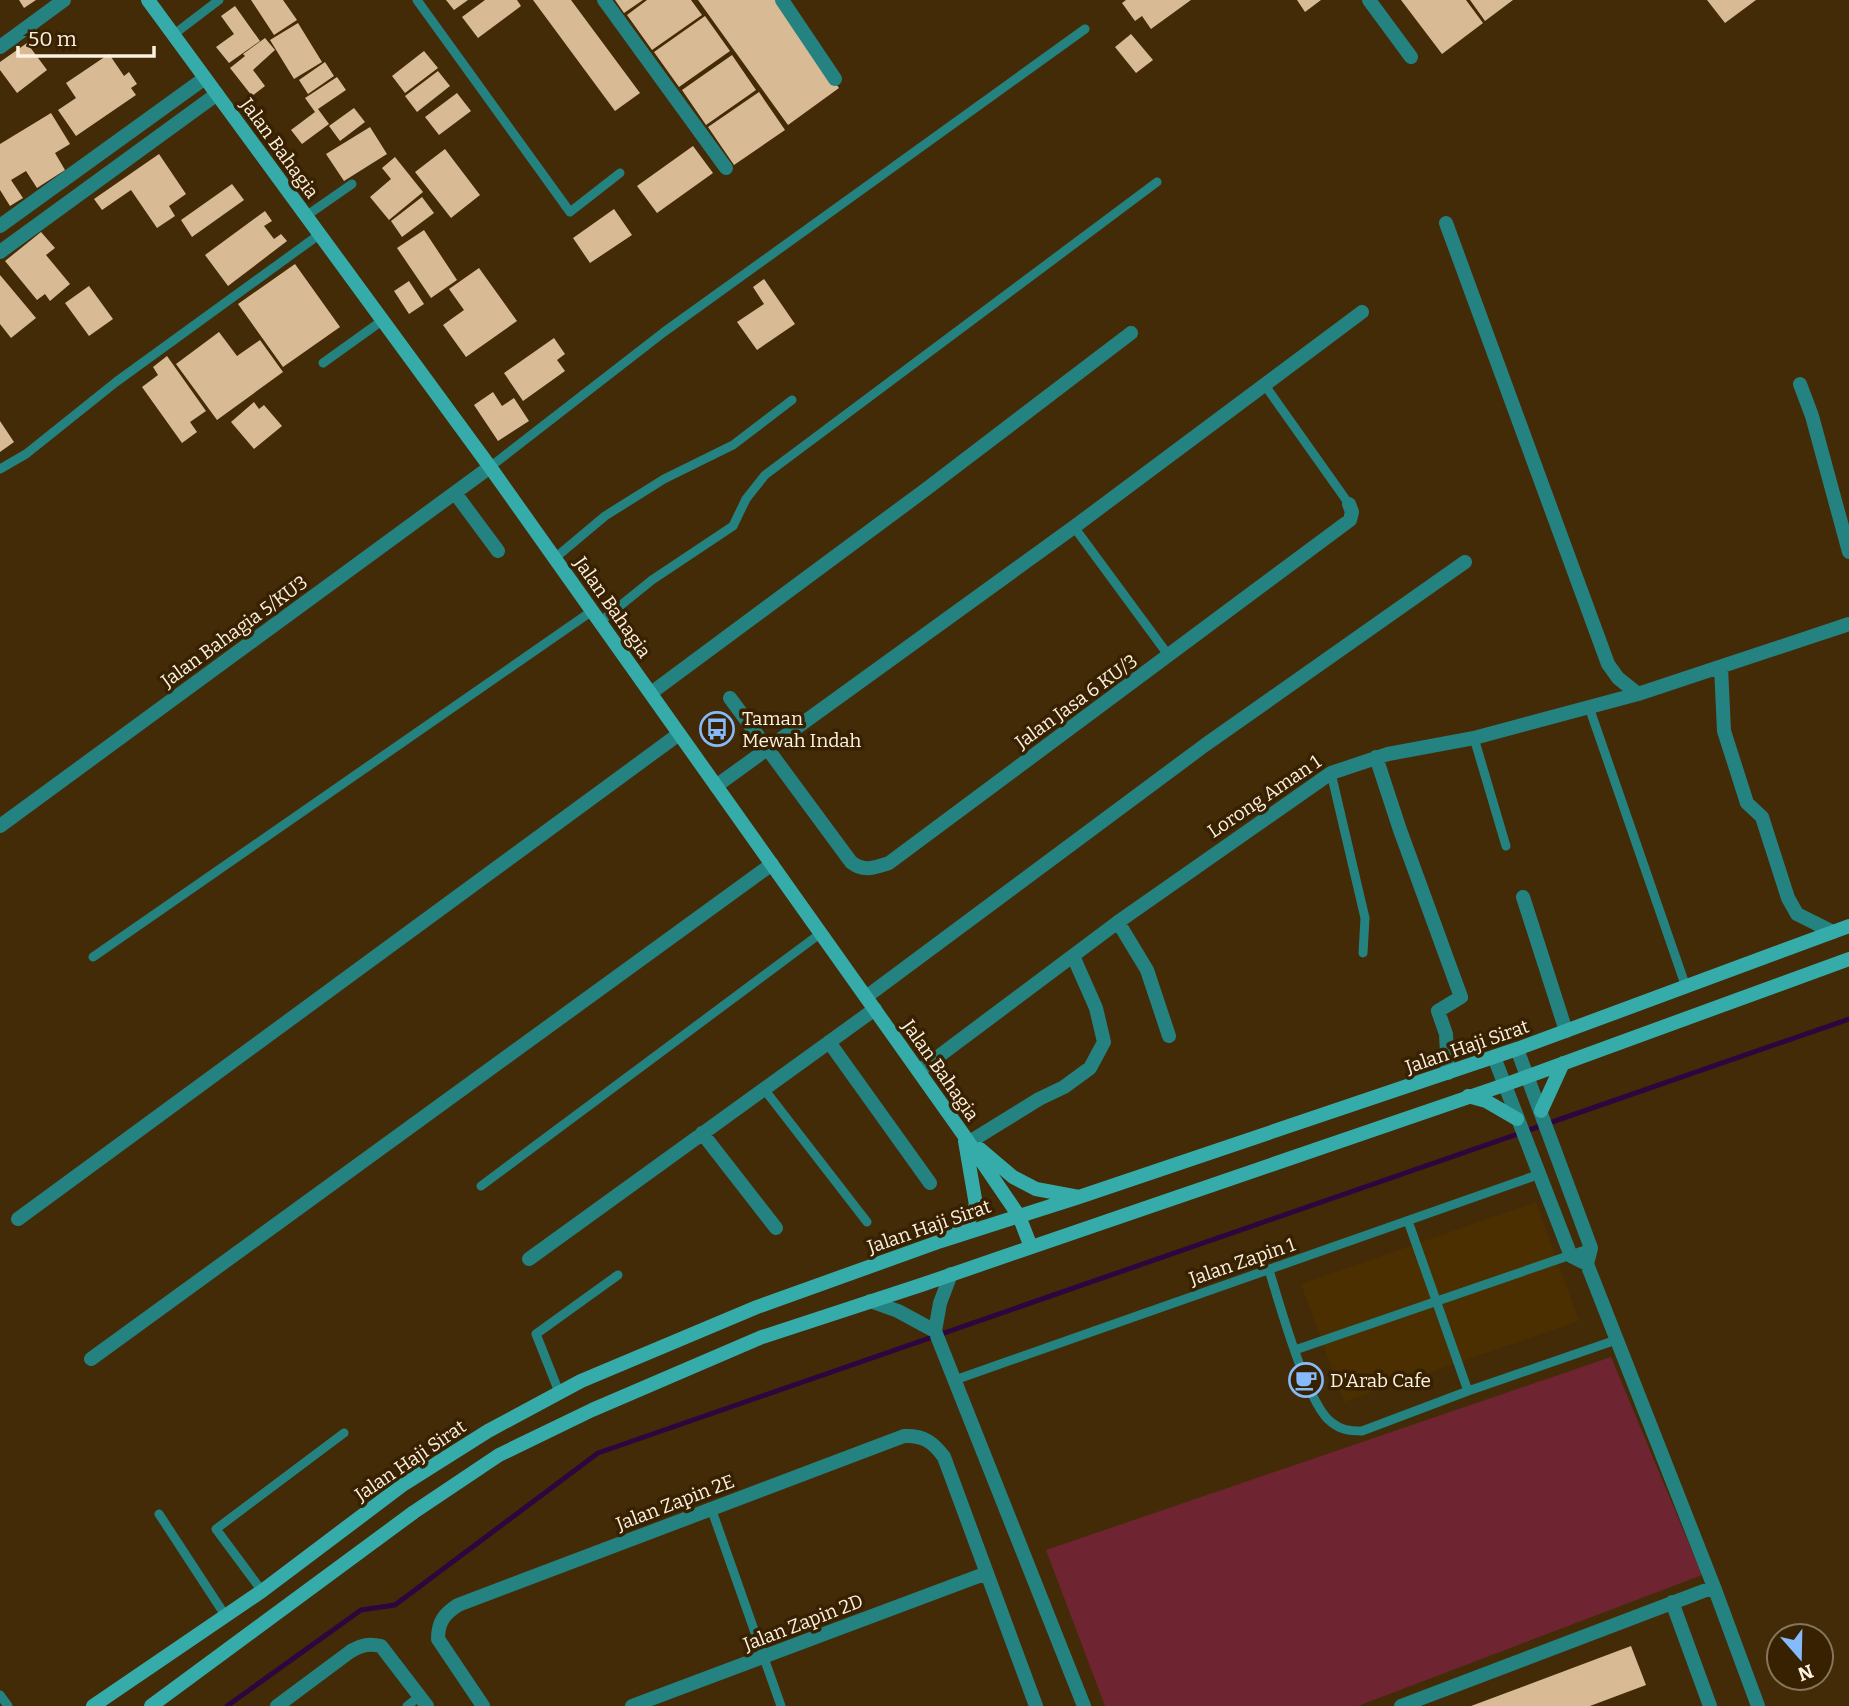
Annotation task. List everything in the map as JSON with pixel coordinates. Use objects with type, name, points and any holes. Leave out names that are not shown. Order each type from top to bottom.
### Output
[{"type":"main road","name":"Jalan Bahagia","points":[[148,0],[490,467],[967,1137],[1019,1216],[1031,1247]]},
{"type":"main road","name":"Jalan Haji Sirat","points":[[93,1706],[262,1591],[404,1484],[488,1430],[559,1392],[757,1307],[941,1241],[1517,1049],[1849,926]]},
{"type":"main road","points":[[151,1706],[414,1512],[499,1455],[592,1409],[750,1342],[1527,1076],[1849,959]]},
{"type":"main road","points":[[1541,1113],[1563,1063]]},
{"type":"main road","points":[[1468,1096],[1486,1101],[1518,1122]]},
{"type":"main road","points":[[967,1137],[1013,1177],[1036,1189],[1079,1197]]},
{"type":"main road","points":[[941,1241],[968,1222],[976,1205],[967,1137]]},
{"type":"street","points":[[0,47],[64,0]]},
{"type":"street","points":[[604,0],[726,168]]},
{"type":"street","points":[[782,0],[835,79]]},
{"type":"street","points":[[1369,0],[1411,57]]},
{"type":"street","points":[[0,226],[205,78]]},
{"type":"street","points":[[0,252],[217,94]]},
{"type":"street","points":[[1446,223],[1608,664],[1618,678],[1638,694]]},
{"type":"street","points":[[716,786],[1074,527],[1362,312]]},
{"type":"street","points":[[651,693],[1131,333]]},
{"type":"street","points":[[1800,384],[1816,429],[1849,552]]},
{"type":"street","name":"Jalan Bahagia 5/KU3","points":[[0,826],[490,467]]},
{"type":"street","points":[[455,493],[498,551]]},
{"type":"street","name":"Jalan Jasa 6 KU/3","points":[[730,698],[850,862],[859,868],[874,868],[889,863],[1350,520],[1352,512],[1349,504]]},
{"type":"street","points":[[529,1259],[830,1042],[871,1003],[1205,745],[1465,562]]},
{"type":"street","name":"Lorong Aman 1","points":[[919,1071],[1118,922],[1331,773],[1376,757],[1474,738],[1638,694],[1849,624]]},
{"type":"street","points":[[1721,667],[1724,731],[1747,803],[1762,817],[1788,898],[1797,914],[1833,932]]},
{"type":"street","points":[[18,1219],[679,734]]},
{"type":"street","points":[[1376,757],[1461,997],[1438,1012],[1446,1034],[1448,1073]]},
{"type":"street","points":[[91,1359],[772,864]]},
{"type":"street","points":[[1523,897],[1566,1031]]},
{"type":"street","points":[[1118,922],[1147,970],[1169,1036]]},
{"type":"street","points":[[967,1137],[1064,1087],[1090,1068],[1104,1042],[1096,1008],[1073,957]]},
{"type":"street","points":[[830,1042],[930,1183]]},
{"type":"street","points":[[1517,1049],[1591,1248],[1587,1264],[1758,1706]]},
{"type":"street","points":[[1494,1057],[1571,1256],[1587,1264]]},
{"type":"street","points":[[702,1133],[776,1228]]},
{"type":"street","points":[[951,1274],[940,1303],[936,1331],[1084,1706]]},
{"type":"street","points":[[870,1301],[908,1315],[936,1331]]},
{"type":"street","name":"Jalan Zapin 2E","points":[[483,1706],[438,1639],[442,1618],[458,1605],[904,1436],[915,1435],[926,1439],[936,1446],[944,1457],[987,1573]]},
{"type":"street","points":[[987,1573],[1036,1706]]},
{"type":"street","name":"Jalan Zapin 2D","points":[[632,1706],[987,1573]]},
{"type":"street","points":[[1406,1705],[1714,1587]]},
{"type":"street","points":[[1672,1602],[1710,1706]]},
{"type":"street","points":[[277,1706],[351,1651],[361,1645],[372,1644],[381,1646],[424,1701]]},
{"type":"lane","points":[[173,35],[219,0]]},
{"type":"lane","points":[[416,0],[570,212],[620,173]]},
{"type":"lane","points":[[490,467],[664,332],[1085,29]]},
{"type":"lane","points":[[93,957],[733,526],[746,499],[765,475],[1157,182]]},
{"type":"lane","points":[[306,216],[352,184]]},
{"type":"lane","points":[[0,469],[26,454],[116,382],[320,234]]},
{"type":"lane","points":[[323,363],[383,320]]},
{"type":"lane","name":"Jalan Jasa 6 KU/3","points":[[1264,384],[1349,504]]},
{"type":"lane","points":[[555,558],[605,516],[664,479],[733,444],[792,400]]},
{"type":"lane","points":[[1074,527],[1169,656]]},
{"type":"lane","points":[[1589,706],[1686,987]]},
{"type":"lane","points":[[1474,738],[1506,846]]},
{"type":"lane","points":[[1331,773],[1365,918],[1363,953]]},
{"type":"lane","points":[[481,1185],[821,933]]},
{"type":"lane","points":[[764,1089],[867,1222]]},
{"type":"lane","name":"Jalan Zapin 1","points":[[955,1380],[1540,1174]]},
{"type":"lane","points":[[1408,1221],[1468,1391]]},
{"type":"lane","points":[[1295,1350],[1591,1248]]},
{"type":"lane","points":[[1269,1270],[1295,1350],[1316,1403],[1329,1421],[1345,1430],[1362,1431],[1616,1340]]},
{"type":"lane","points":[[559,1392],[537,1334],[618,1275]]},
{"type":"lane","points":[[262,1591],[216,1529],[344,1433]]},
{"type":"lane","points":[[711,1508],[781,1706]]},
{"type":"lane","points":[[159,1514],[225,1615]]},
{"type":"lane","points":[[0,1695],[8,1706]]},
{"type":"lane","points":[[407,1706],[424,1701]]},
{"type":"shaded area","points":[[1536,1202],[1579,1321],[1344,1402],[1301,1284]]},
{"type":"shaded area","points":[[1611,1357],[1702,1575],[1358,1706],[1105,1706],[1046,1550]]},
{"type":"building","points":[[19,0],[36,0],[24,8]]},
{"type":"building","points":[[251,0],[283,0],[297,20],[274,35]]},
{"type":"building","points":[[446,0],[468,0],[454,10]]},
{"type":"building","points":[[485,0],[517,0],[521,6],[478,38],[462,17]]},
{"type":"building","points":[[533,0],[571,0],[640,93],[615,111]]},
{"type":"building","points":[[615,0],[643,0],[624,13]]},
{"type":"building","points":[[647,0],[691,0],[702,15],[652,50],[627,15]]},
{"type":"building","points":[[698,0],[776,0],[839,88],[788,125]]},
{"type":"building","points":[[1126,0],[1191,0],[1151,29],[1142,16],[1135,21],[1122,3]]},
{"type":"building","points":[[1297,0],[1321,0],[1305,12]]},
{"type":"building","points":[[1401,0],[1466,0],[1483,23],[1442,54]]},
{"type":"building","points":[[1470,0],[1513,0],[1485,21]]},
{"type":"building","points":[[1707,0],[1756,0],[1725,23]]},
{"type":"building","points":[[235,6],[260,41],[229,63],[216,47],[234,34],[221,16]]},
{"type":"building","points":[[705,16],[730,51],[679,87],[654,52]]},
{"type":"building","points":[[298,23],[322,62],[294,79],[270,40]]},
{"type":"building","points":[[1131,34],[1153,60],[1136,73],[1115,47]]},
{"type":"building","points":[[265,38],[275,50],[253,70],[265,86],[252,96],[230,68],[245,56],[243,54]]},
{"type":"building","points":[[27,43],[47,70],[17,93],[0,70],[0,62]]},
{"type":"building","points":[[424,51],[438,68],[405,93],[392,76]]},
{"type":"building","points":[[109,54],[124,76],[129,72],[137,84],[131,88],[136,95],[76,136],[58,110],[76,98],[66,83]]},
{"type":"building","points":[[732,55],[756,90],[706,125],[682,90]]},
{"type":"building","points":[[325,62],[334,76],[308,94],[299,80]]},
{"type":"building","points":[[438,71],[450,86],[417,112],[405,96]]},
{"type":"building","points":[[337,77],[346,90],[318,109],[329,124],[302,144],[291,130],[315,112],[305,98]]},
{"type":"building","points":[[759,92],[785,130],[734,165],[708,127]]},
{"type":"building","points":[[457,93],[471,111],[439,135],[425,117]]},
{"type":"building","points":[[354,108],[365,122],[340,141],[329,126]]},
{"type":"building","points":[[51,113],[70,144],[55,153],[65,170],[37,188],[26,171],[11,180],[23,198],[10,206],[0,190],[0,144]]},
{"type":"building","points":[[370,127],[387,154],[344,181],[326,154]]},
{"type":"building","points":[[693,146],[713,173],[657,213],[637,186]]},
{"type":"building","points":[[445,149],[480,195],[451,218],[415,172]]},
{"type":"building","points":[[159,154],[186,194],[169,206],[175,216],[157,228],[131,190],[102,210],[94,199]]},
{"type":"building","points":[[395,157],[423,192],[389,220],[370,197],[391,179],[382,168]]},
{"type":"building","points":[[232,184],[244,200],[192,237],[181,220]]},
{"type":"building","points":[[422,197],[434,213],[402,237],[391,221]]},
{"type":"building","points":[[614,209],[632,235],[590,263],[573,238]]},
{"type":"building","points":[[265,211],[272,221],[264,226],[274,239],[281,234],[287,241],[228,286],[205,255]]},
{"type":"building","points":[[424,230],[457,280],[431,298],[397,248]]},
{"type":"building","points":[[41,232],[55,248],[46,255],[70,284],[50,301],[45,294],[37,300],[5,261]]},
{"type":"building","points":[[295,264],[340,327],[283,367],[238,304]]},
{"type":"building","points":[[479,268],[517,321],[466,357],[443,325],[464,310],[449,289]]},
{"type":"building","points":[[0,275],[36,318],[11,338],[0,324]]},
{"type":"building","points":[[764,279],[795,324],[757,350],[737,322],[764,304],[753,287]]},
{"type":"building","points":[[409,281],[424,304],[409,314],[394,291]]},
{"type":"building","points":[[89,286],[113,319],[89,336],[65,303]]},
{"type":"building","points":[[219,332],[237,356],[260,340],[283,372],[217,420],[176,364]]},
{"type":"building","points":[[554,338],[565,354],[557,360],[565,371],[523,401],[504,373]]},
{"type":"building","points":[[167,356],[206,411],[190,422],[197,432],[182,443],[142,387],[158,375],[153,367]]},
{"type":"building","points":[[493,392],[502,406],[514,398],[529,421],[498,441],[474,405]]},
{"type":"building","points":[[254,402],[259,409],[264,405],[282,426],[254,449],[231,422]]},
{"type":"building","points":[[0,421],[14,442],[0,452]]},
{"type":"building","points":[[1631,1646],[1646,1685],[1590,1706],[1471,1706]]},
{"type":"waterway","points":[[227,1706],[361,1610],[395,1605],[598,1453],[1849,1019]]},
{"type":"place","name":"Taman Mewah Indah","points":[[717,729]]},
{"type":"place","name":"D'Arab Cafe","points":[[1306,1380]]}]
